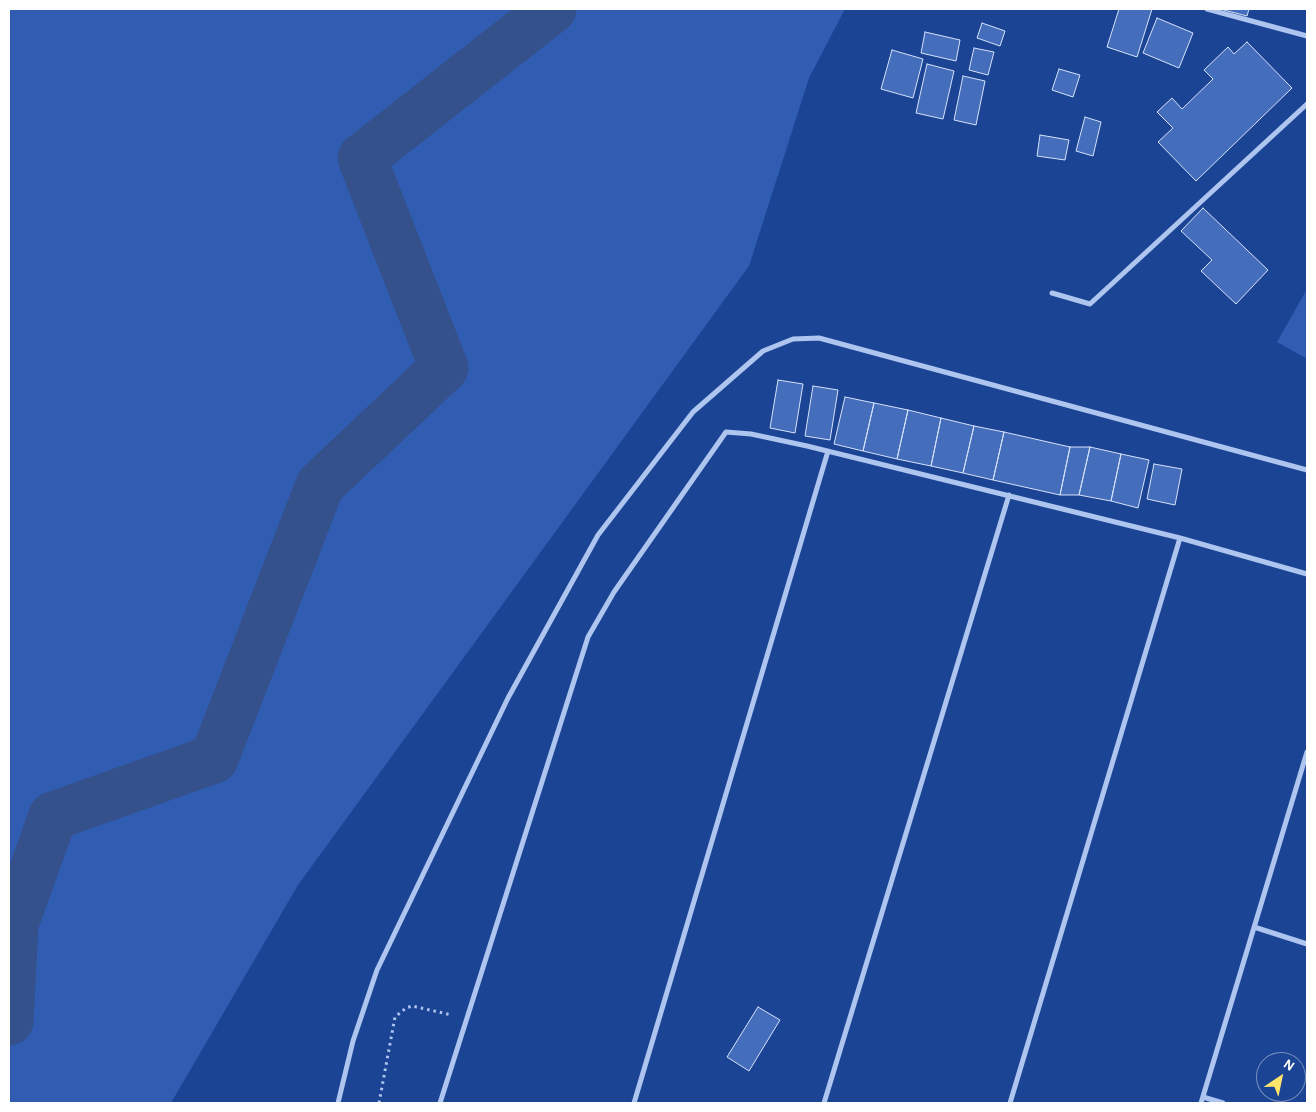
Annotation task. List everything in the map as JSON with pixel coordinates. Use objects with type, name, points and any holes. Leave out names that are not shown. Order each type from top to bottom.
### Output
[{"type":"street","points":[[1207,9],[1307,36]]},
{"type":"street","points":[[1052,293],[1090,304],[1307,104]]},
{"type":"street","points":[[338,1103],[353,1041],[377,970],[508,698],[598,535],[693,412],[763,351],[793,339],[819,338],[1307,470]]},
{"type":"street","points":[[440,1103],[588,637],[614,592],[726,432],[751,434],[1009,495],[1180,538],[1307,574]]},
{"type":"street","points":[[634,1103],[828,452]]},
{"type":"street","points":[[824,1103],[1009,495]]},
{"type":"street","points":[[1010,1103],[1180,538]]},
{"type":"street","points":[[1201,1103],[1307,753]]},
{"type":"street","points":[[1254,927],[1307,944]]},
{"type":"street","points":[[1203,1097],[1223,1103]]},
{"type":"path","points":[[379,1103],[393,1025],[395,1017],[400,1012],[412,1006],[468,1018]]},
{"type":"shaded area","points":[[9,9],[845,9],[809,78],[749,266],[298,885],[171,1103],[9,1103]]},
{"type":"shaded area","points":[[1307,289],[1307,359],[1277,342]]},
{"type":"building","points":[[1119,9],[1152,9],[1137,57],[1107,47]]},
{"type":"building","points":[[1220,9],[1249,9],[1247,16]]},
{"type":"building","points":[[1157,18],[1193,33],[1179,68],[1143,53]]},
{"type":"building","points":[[982,23],[1005,31],[1000,46],[977,38]]},
{"type":"building","points":[[925,32],[960,40],[956,61],[921,53]]},
{"type":"building","points":[[1247,42],[1292,88],[1196,181],[1158,142],[1173,128],[1157,112],[1172,98],[1182,109],[1213,79],[1204,70],[1228,47],[1234,54]]},
{"type":"building","points":[[974,48],[994,52],[988,75],[969,70]]},
{"type":"building","points":[[892,50],[923,59],[913,98],[881,89]]},
{"type":"building","points":[[927,64],[954,71],[943,119],[916,113]]},
{"type":"building","points":[[1059,69],[1080,75],[1073,97],[1052,90]]},
{"type":"building","points":[[963,76],[985,81],[976,125],[954,120]]},
{"type":"building","points":[[1085,117],[1101,122],[1093,156],[1076,151]]},
{"type":"building","points":[[1040,135],[1069,140],[1065,160],[1037,156]]},
{"type":"building","points":[[1203,208],[1268,270],[1236,304],[1201,271],[1212,260],[1181,231]]},
{"type":"building","points":[[778,380],[803,384],[795,433],[770,428]]},
{"type":"building","points":[[813,386],[838,390],[830,440],[805,436]]},
{"type":"building","points":[[845,397],[874,403],[863,451],[834,444]]},
{"type":"building","points":[[874,403],[908,410],[897,459],[863,451]]},
{"type":"building","points":[[908,410],[941,418],[931,466],[897,459]]},
{"type":"building","points":[[941,418],[974,426],[963,473],[931,466]]},
{"type":"building","points":[[974,426],[1004,432],[993,480],[963,473]]},
{"type":"building","points":[[1004,432],[1070,447],[1060,495],[993,480]]},
{"type":"building","points":[[1070,447],[1090,447],[1079,495],[1060,495]]},
{"type":"building","points":[[1090,447],[1121,454],[1111,501],[1079,495]]},
{"type":"building","points":[[1121,454],[1149,460],[1138,508],[1111,501]]},
{"type":"building","points":[[1154,464],[1182,469],[1175,505],[1147,499]]},
{"type":"building","points":[[758,1007],[780,1020],[749,1071],[727,1057]]},
{"type":"waterway","points":[[9,1021],[14,924],[53,816],[214,759],[320,485],[444,368],[362,158],[552,9]]}]
